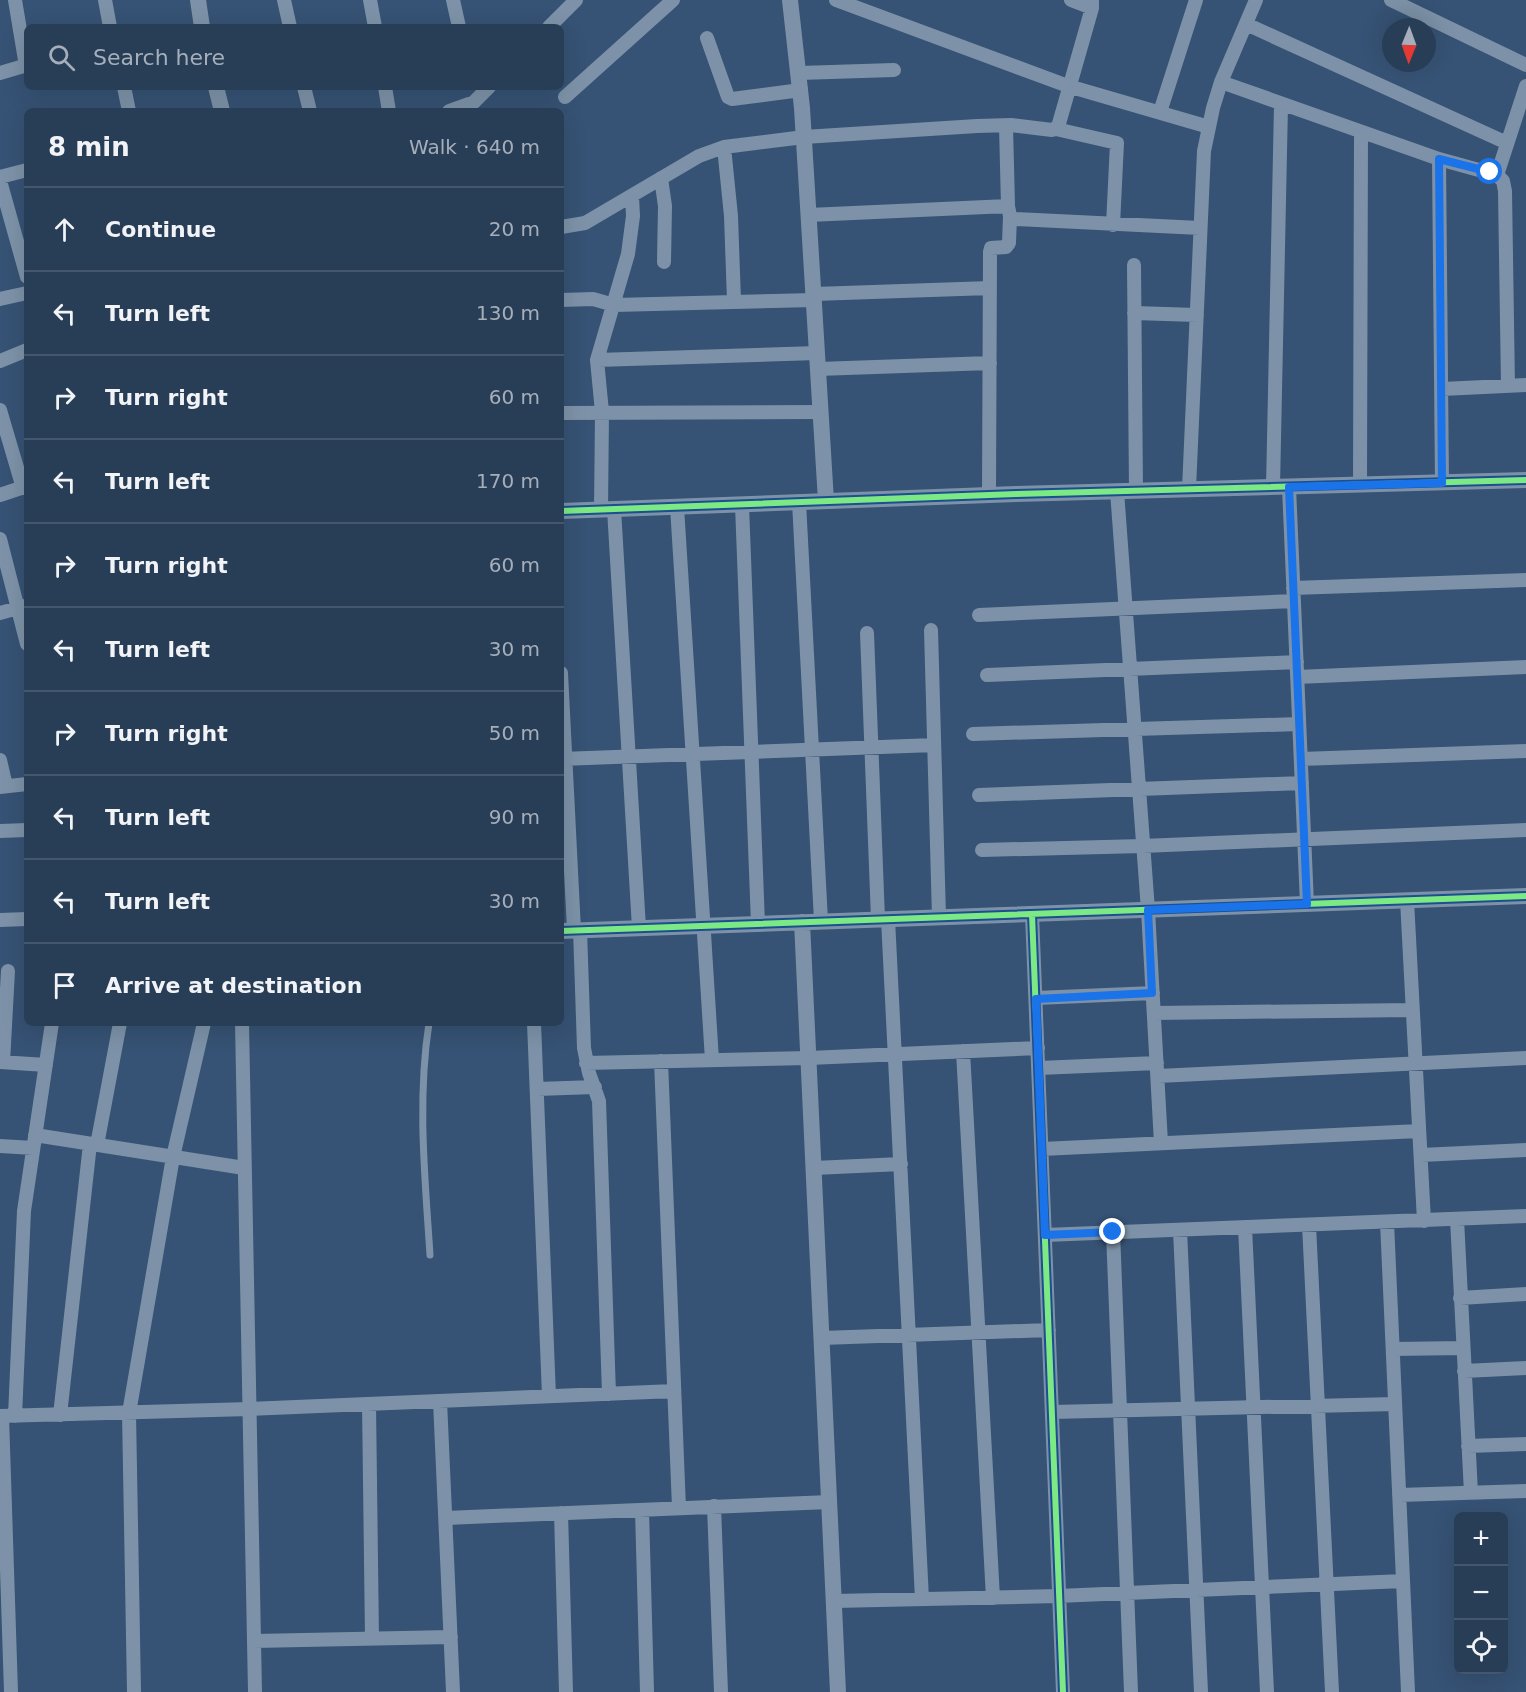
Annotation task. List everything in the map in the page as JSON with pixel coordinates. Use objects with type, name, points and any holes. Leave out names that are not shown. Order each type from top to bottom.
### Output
[{"type":"street","points":[[15,0],[24,54]]},
{"type":"street","points":[[105,0],[109,24]]},
{"type":"street","points":[[198,0],[199,24]]},
{"type":"street","points":[[284,0],[289,24]]},
{"type":"street","points":[[370,0],[374,24]]},
{"type":"street","points":[[552,24],[576,0]]},
{"type":"street","points":[[565,97],[673,0]]},
{"type":"street","points":[[790,0],[804,137],[826,501]]},
{"type":"street","points":[[836,0],[1068,86],[1209,127]]},
{"type":"street","points":[[1056,129],[1092,4],[1071,0]]},
{"type":"street","points":[[1160,112],[1196,0]]},
{"type":"street","points":[[1189,489],[1204,151],[1221,82],[1256,0]]},
{"type":"street","points":[[1391,0],[1526,65]]},
{"type":"street","points":[[454,1],[458,24]]},
{"type":"street","points":[[1246,24],[1507,143]]},
{"type":"street","points":[[707,38],[728,97],[732,99],[800,82],[894,70]]},
{"type":"street","points":[[0,73],[24,67]]},
{"type":"street","points":[[1221,82],[1439,159],[1497,175],[1503,181],[1508,386]]},
{"type":"street","points":[[1497,175],[1526,86]]},
{"type":"street","points":[[125,90],[128,108]]},
{"type":"street","points":[[217,90],[221,108]]},
{"type":"street","points":[[305,90],[309,108]]},
{"type":"street","points":[[386,90],[388,108]]},
{"type":"street","points":[[472,90],[475,107]]},
{"type":"street","points":[[475,107],[487,90]]},
{"type":"street","points":[[1281,105],[1281,487],[1294,594],[1307,904]]},
{"type":"street","points":[[989,495],[990,252],[992,248],[1006,247],[1009,243],[1006,126]]},
{"type":"street","points":[[564,226],[585,223],[699,156],[724,147],[804,137],[1006,126],[1056,129],[1117,144],[1113,225]]},
{"type":"street","points":[[1360,485],[1361,132]]},
{"type":"street","points":[[724,147],[731,216],[734,302]]},
{"type":"street","points":[[1439,159],[1442,483]]},
{"type":"street","points":[[24,171],[0,179],[5,215],[24,269]]},
{"type":"street","points":[[661,178],[665,206],[664,262]]},
{"type":"street","points":[[632,196],[633,216],[628,254],[597,360],[629,756],[639,928]]},
{"type":"street","points":[[809,215],[1009,211]]},
{"type":"street","points":[[1009,211],[1014,219],[1021,221],[1200,228]]},
{"type":"street","points":[[1134,265],[1136,491]]},
{"type":"street","points":[[564,300],[592,299],[614,305],[734,302],[990,288]]},
{"type":"street","points":[[0,299],[24,294]]},
{"type":"street","points":[[1134,313],[1197,315]]},
{"type":"street","points":[[0,361],[24,351]]},
{"type":"street","points":[[597,360],[990,363]]},
{"type":"street","points":[[1442,389],[1526,385]]},
{"type":"street","points":[[0,410],[24,484]]},
{"type":"street","points":[[564,413],[821,411]]},
{"type":"street","points":[[564,512],[989,495],[1526,480]]},
{"type":"street","points":[[0,495],[24,487]]},
{"type":"street","points":[[1117,491],[1148,910],[1161,1143]]},
{"type":"street","points":[[799,502],[821,921]]},
{"type":"street","points":[[742,505],[758,924]]},
{"type":"street","points":[[678,507],[712,1060]]},
{"type":"street","points":[[0,539],[23,606],[0,613]]},
{"type":"street","points":[[979,615],[1125,608],[1294,594],[1526,580]]},
{"type":"street","points":[[931,630],[939,917]]},
{"type":"street","points":[[867,633],[871,746],[883,919],[896,1054],[922,1599]]},
{"type":"street","points":[[987,675],[1296,662]]},
{"type":"street","points":[[1297,677],[1526,667]]},
{"type":"street","points":[[973,734],[1299,724]]},
{"type":"street","points":[[564,759],[934,745]]},
{"type":"street","points":[[1301,759],[1526,751]]},
{"type":"street","points":[[0,760],[3,786],[24,784]]},
{"type":"street","points":[[564,778],[572,930],[584,1048],[586,1063],[599,1101],[609,1394]]},
{"type":"street","points":[[979,795],[1302,783]]},
{"type":"street","points":[[0,831],[24,830]]},
{"type":"street","points":[[982,850],[1143,846],[1526,830]]},
{"type":"street","points":[[572,930],[1526,896]]},
{"type":"street","points":[[1407,900],[1411,1010],[1424,1221]]},
{"type":"street","points":[[1032,914],[1063,1692]]},
{"type":"street","points":[[0,920],[24,920]]},
{"type":"street","points":[[802,922],[838,1692]]},
{"type":"street","points":[[8,971],[1,1062],[46,1065]]},
{"type":"street","points":[[1036,999],[1152,993]]},
{"type":"street","points":[[1154,1013],[1411,1010]]},
{"type":"street","points":[[11,1692],[6,1416],[24,1211],[52,1026]]},
{"type":"street","points":[[60,1415],[93,1144],[119,1026]]},
{"type":"street","points":[[134,1692],[129,1413],[173,1157],[203,1026]]},
{"type":"street","points":[[242,1026],[255,1692]]},
{"type":"street","points":[[534,1026],[549,1396]]},
{"type":"street","points":[[586,1063],[809,1058],[1038,1048]]},
{"type":"street","points":[[963,1051],[993,1598]]},
{"type":"street","points":[[1039,1068],[1157,1069],[1416,1064],[1526,1058]]},
{"type":"street","points":[[661,1061],[679,1508]]},
{"type":"street","points":[[537,1089],[595,1087]]},
{"type":"street","points":[[1042,1149],[1419,1131]]},
{"type":"street","points":[[0,1146],[34,1142],[93,1144],[244,1168]]},
{"type":"street","points":[[1421,1155],[1526,1150]]},
{"type":"street","points":[[814,1168],[901,1164]]},
{"type":"street","points":[[1045,1235],[1526,1216]]},
{"type":"street","points":[[1456,1219],[1471,1493]]},
{"type":"street","points":[[1387,1222],[1408,1692]]},
{"type":"street","points":[[1309,1225],[1332,1692]]},
{"type":"street","points":[[1245,1227],[1267,1692]]},
{"type":"street","points":[[1180,1230],[1201,1692]]},
{"type":"street","points":[[1113,1232],[1131,1692]]},
{"type":"street","points":[[1460,1298],[1526,1294]]},
{"type":"street","points":[[822,1338],[1049,1330]]},
{"type":"street","points":[[1393,1349],[1463,1348]]},
{"type":"street","points":[[1464,1371],[1526,1368]]},
{"type":"street","points":[[6,1416],[249,1409],[674,1391]]},
{"type":"street","points":[[440,1401],[453,1692]]},
{"type":"street","points":[[369,1404],[372,1638]]},
{"type":"street","points":[[1052,1412],[1395,1404]]},
{"type":"street","points":[[1468,1446],[1526,1444]]},
{"type":"street","points":[[1399,1494],[1526,1491]]},
{"type":"street","points":[[446,1518],[830,1502]]},
{"type":"street","points":[[714,1506],[721,1692]]},
{"type":"street","points":[[642,1509],[646,1692]]},
{"type":"street","points":[[561,1513],[566,1692]]},
{"type":"street","points":[[834,1601],[1058,1596],[1403,1581]]},
{"type":"street","points":[[254,1641],[451,1636]]},
{"type":"lane","points":[[429,1026],[422,1073],[421,1111],[430,1255]]},
{"type":"cycle path","points":[[564,511],[1016,494],[1526,480]]},
{"type":"cycle path","points":[[564,931],[1526,896]]},
{"type":"cycle path","points":[[1032,914],[1063,1692]]},
{"type":"route","points":[[1113,1232],[1045,1235],[1036,999],[1152,993],[1148,910],[1307,904],[1289,487],[1442,483],[1439,159],[1490,172]]}]
